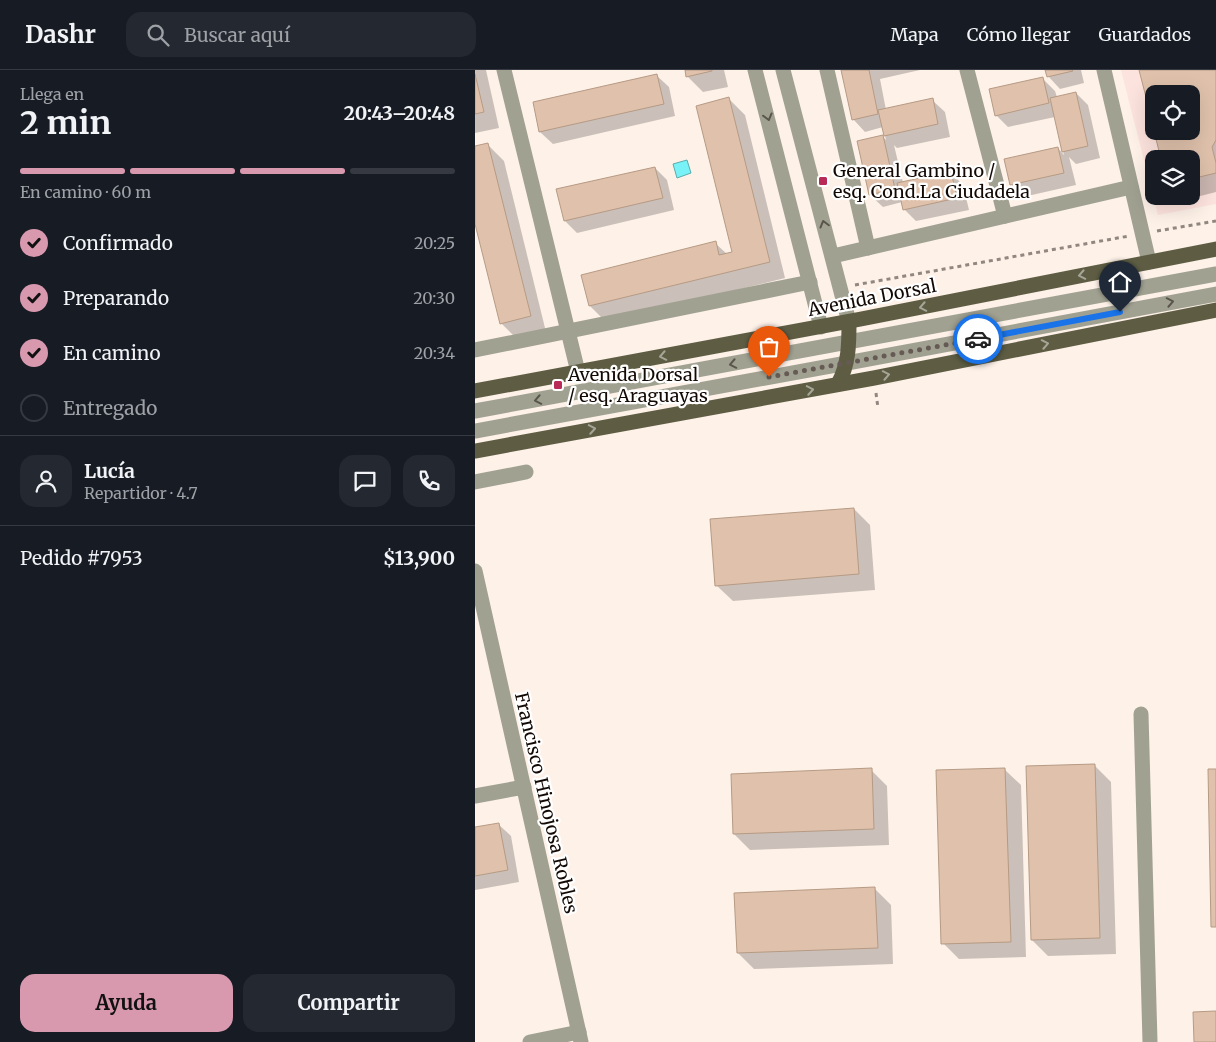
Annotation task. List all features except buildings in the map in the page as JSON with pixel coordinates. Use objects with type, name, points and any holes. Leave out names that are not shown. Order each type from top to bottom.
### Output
[{"type":"main road","name":"Avenida Dorsal","points":[[475,391],[849,322],[1216,249]]},
{"type":"main road","points":[[475,451],[838,384],[1216,310]]},
{"type":"main road","points":[[838,384],[847,363],[849,322]]},
{"type":"street","points":[[504,70],[578,372]]},
{"type":"street","points":[[755,70],[821,327]]},
{"type":"street","points":[[783,70],[849,322]]},
{"type":"street","points":[[827,70],[868,248]]},
{"type":"street","points":[[967,70],[1005,216]]},
{"type":"street","points":[[1104,70],[1149,262]]},
{"type":"street","points":[[833,256],[1131,187]]},
{"type":"street","points":[[475,411],[1216,274]]},
{"type":"street","name":"Avenida Dorsal","points":[[475,350],[810,282]]},
{"type":"street","points":[[475,431],[1216,294]]},
{"type":"street","points":[[475,482],[526,472]]},
{"type":"street","name":"Francisco Hinojosa Robles","points":[[475,571],[481,623],[524,787],[580,1037]]},
{"type":"street","points":[[1141,714],[1150,1042]]},
{"type":"street","points":[[475,796],[524,787]]},
{"type":"street","points":[[530,1042],[580,1037]]},
{"type":"shaded area","points":[[1121,70],[1216,70],[1216,204],[1158,215],[1155,205],[1200,205],[1200,150],[1145,150],[1145,164]]},
{"type":"water","points":[[687,160],[691,173],[677,178],[673,164]]},
{"type":"way so far","points":[[769,377],[978,339]]},
{"type":"place","name":"General Gambino / esq. Cond.La Ciudadela","points":[[823,181]]},
{"type":"place","name":"Avenida Dorsal / esq. Araguayas","points":[[558,385]]},
{"type":"route","points":[[978,339],[1120,312]]}]
